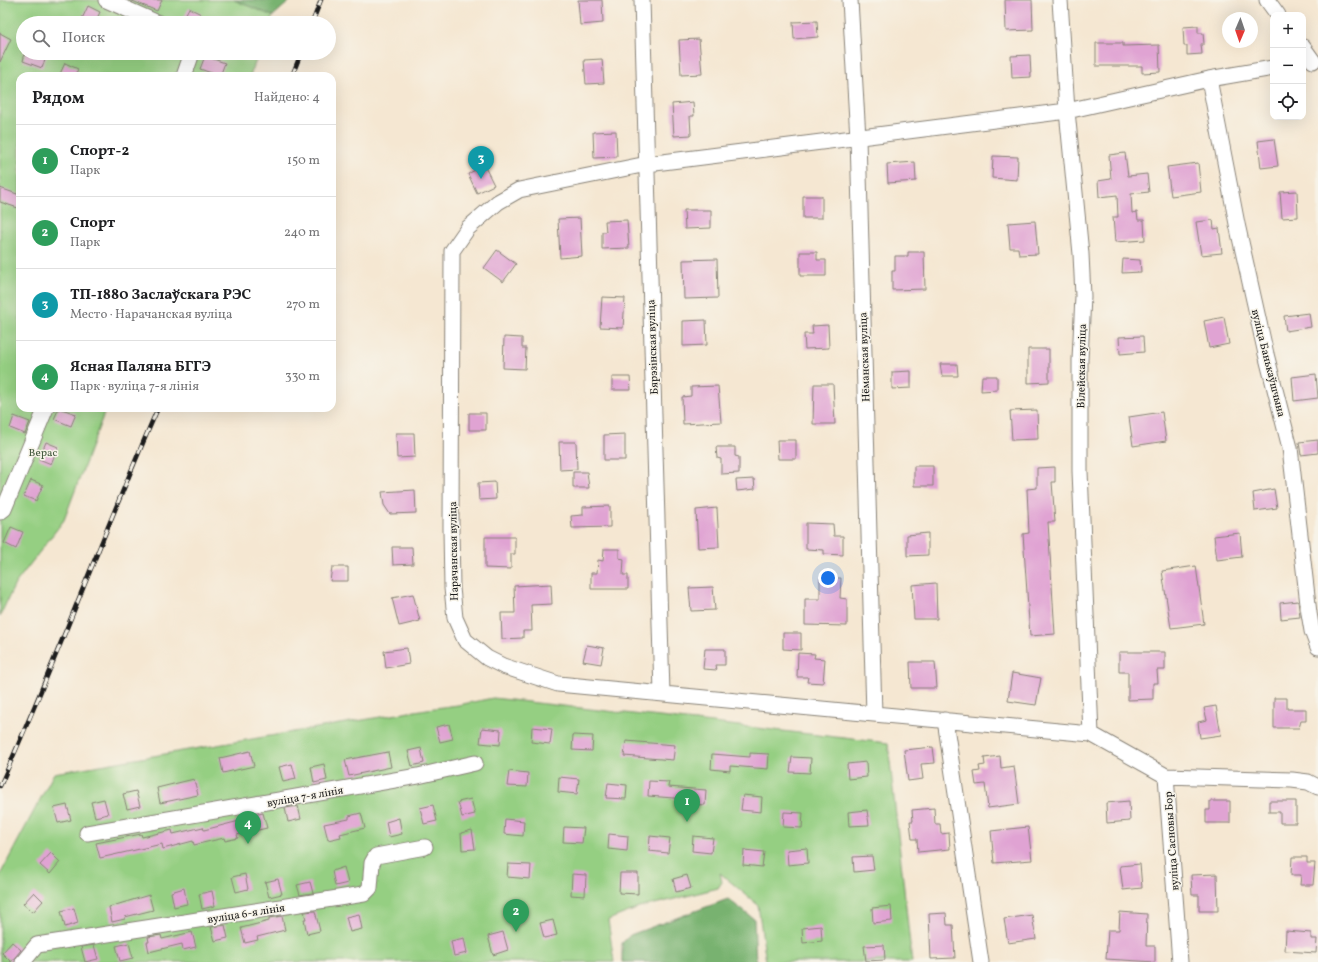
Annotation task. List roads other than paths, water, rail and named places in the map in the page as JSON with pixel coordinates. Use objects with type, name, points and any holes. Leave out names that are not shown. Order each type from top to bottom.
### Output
[{"type":"street","points":[[106,0],[142,16]]},
{"type":"street","name":"Бярэзінская вуліца","points":[[642,0],[662,693]]},
{"type":"street","name":"Нёманская вуліца","points":[[850,0],[858,138],[874,714]]},
{"type":"street","name":"Вілейская вуліца","points":[[1060,0],[1067,111],[1081,254],[1083,296],[1080,360],[1080,472],[1091,734]]},
{"type":"street","points":[[1267,0],[1276,12]]},
{"type":"street","points":[[185,72],[190,60]]},
{"type":"street","points":[[647,164],[1067,111],[1209,79],[1270,69]]},
{"type":"street","name":"вуліца Банькаўшчына","points":[[1209,79],[1237,224],[1266,354],[1290,448],[1309,613],[1312,631],[1318,647]]},
{"type":"street","name":"Нарачанская вуліца","points":[[647,164],[519,190],[498,202],[468,228],[452,251],[452,588],[455,618],[465,640],[486,658],[503,666],[558,684],[1091,734]]},
{"type":"street","points":[[0,512],[4,509],[44,412]]},
{"type":"street","points":[[945,720],[981,962]]},
{"type":"street","points":[[1091,734],[1166,776]]},
{"type":"street","name":"вуліца 7-я лінія","points":[[87,833],[418,776],[475,763]]},
{"type":"street","name":"вуліца Сасновы Бор","points":[[1180,962],[1166,776],[1292,780],[1308,782],[1318,787]]},
{"type":"street","name":"вуліца 6-я лінія","points":[[23,962],[37,945],[364,894],[370,888],[372,863],[376,856],[425,848]]},
{"type":"railway","points":[[315,16],[321,0]]},
{"type":"railway","points":[[294,72],[298,60]]},
{"type":"railway","points":[[0,786],[41,692],[156,412]]},
{"type":"place","name":"ТП-1880 Заслаўскага РЭС","points":[[481,179]]},
{"type":"place","name":"Спорт-2","points":[[687,822]]},
{"type":"place","name":"Ясная Паляна БГГЭ","points":[[248,844]]},
{"type":"place","name":"Спорт","points":[[516,932]]},
{"type":"park label","name":"Верас","points":[[43,452]]}]
